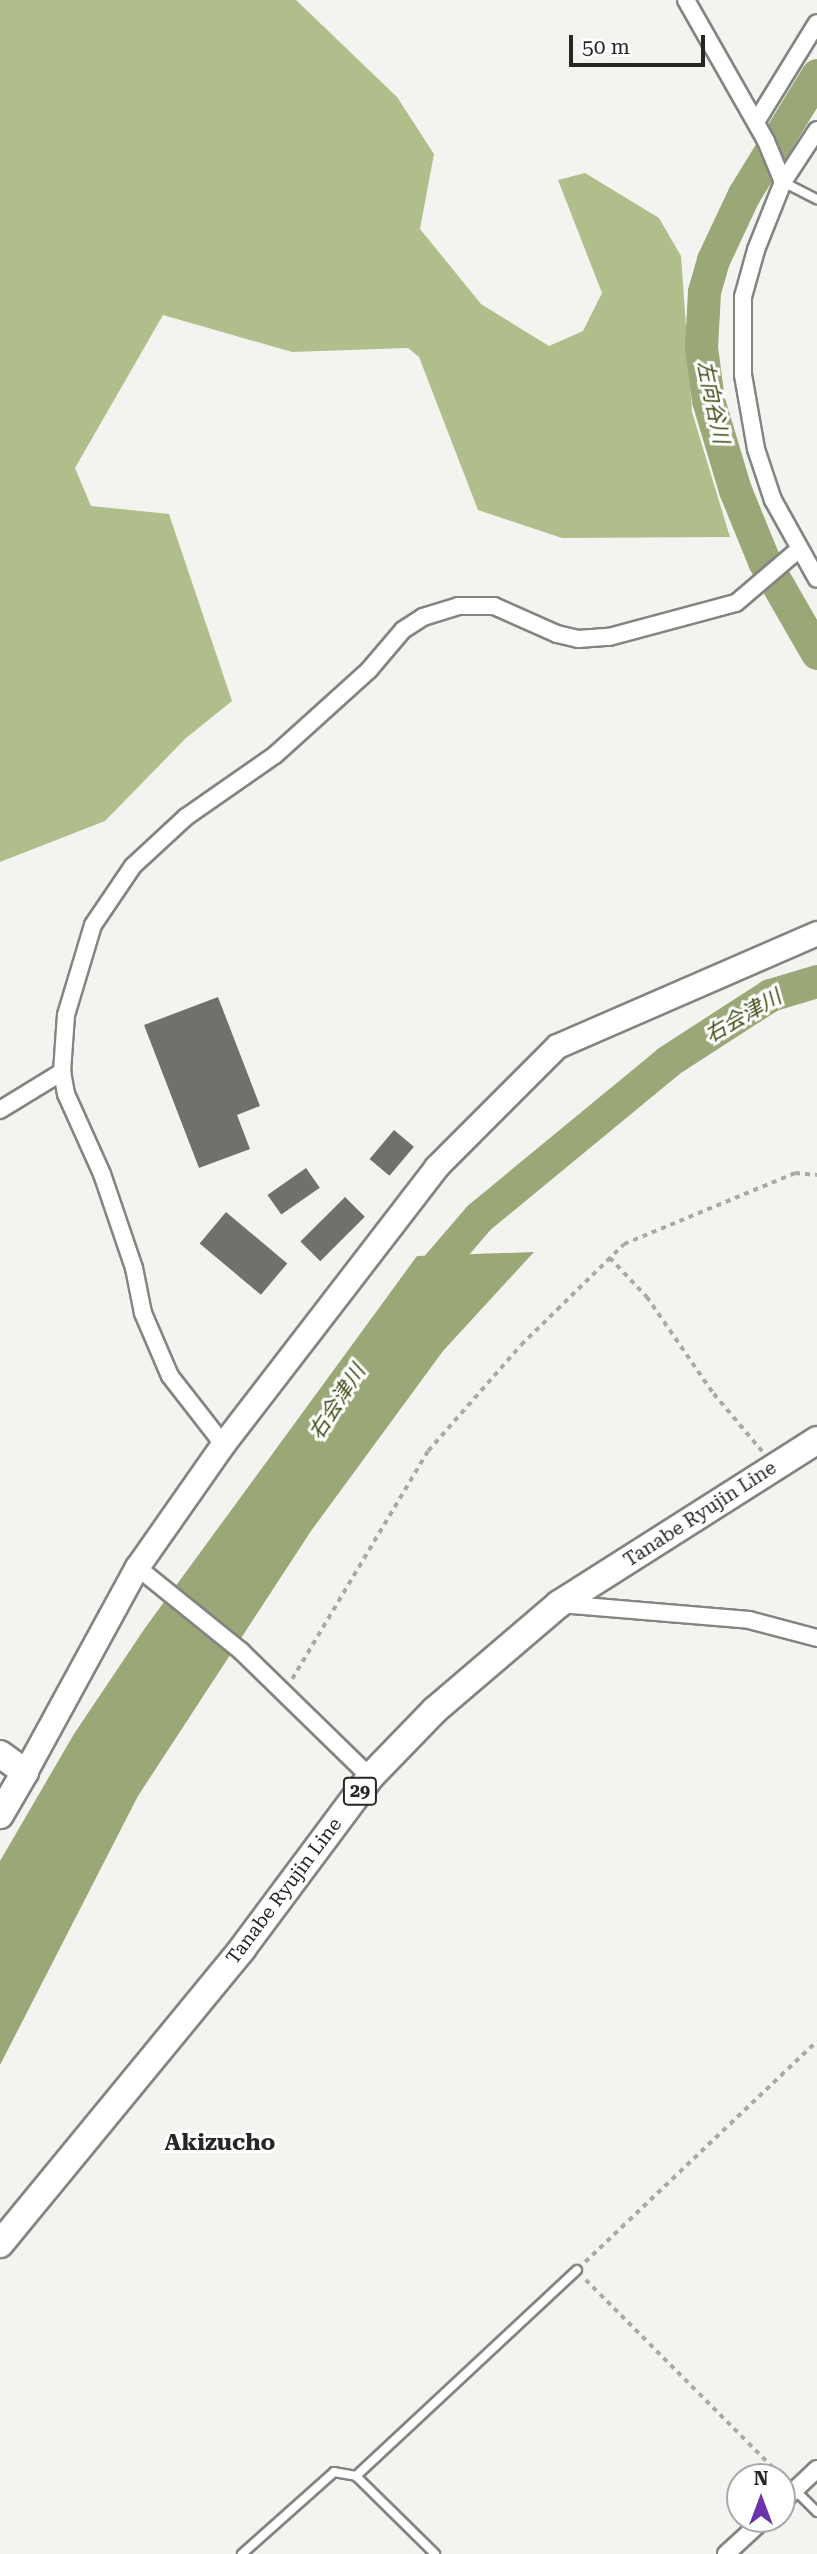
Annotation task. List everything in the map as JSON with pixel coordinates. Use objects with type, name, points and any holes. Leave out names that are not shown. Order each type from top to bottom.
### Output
[{"type":"main road","name":"Tanabe Ryujin Line","points":[[0,2244],[242,1949],[370,1777],[435,1710],[559,1604],[817,1440]]},
{"type":"main road","points":[[0,1754],[25,1772],[0,1815]]},
{"type":"street","points":[[686,0],[755,122],[783,181]]},
{"type":"street","points":[[755,122],[817,23]]},
{"type":"street","points":[[817,130],[783,181],[755,250],[743,296],[743,375],[755,449],[772,500],[798,550],[817,579]]},
{"type":"street","points":[[223,1444],[170,1376],[143,1313],[134,1268],[102,1174],[66,1094],[62,1072],[66,1015],[78,964],[93,925],[133,866],[186,817],[275,755],[369,670],[403,630],[424,617],[458,606],[494,606],[557,634],[578,639],[608,637],[736,603],[798,550]]},
{"type":"street","points":[[25,1772],[138,1567],[223,1444],[436,1167],[557,1046],[817,933]]},
{"type":"street","points":[[0,1110],[62,1072]]},
{"type":"street","points":[[138,1567],[242,1651],[370,1777]]},
{"type":"street","points":[[559,1604],[750,1620],[817,1638]]},
{"type":"street","points":[[796,2489],[817,2469]]},
{"type":"street","points":[[726,2554],[749,2533]]},
{"type":"lane","points":[[783,181],[817,199]]},
{"type":"lane","points":[[356,2476],[577,2270]]},
{"type":"lane","points":[[242,2554],[334,2472],[356,2476],[435,2554]]},
{"type":"lane","points":[[796,2491],[817,2512]]},
{"type":"path","points":[[284,1693],[428,1451],[521,1345],[624,1244],[795,1173],[817,1175]]},
{"type":"path","points":[[610,1258],[647,1297],[714,1394],[775,1466]]},
{"type":"path","points":[[768,2463],[577,2270],[817,2040]]},
{"type":"shaded area","points":[[0,0],[296,0],[397,97],[434,154],[420,229],[481,304],[549,346],[583,331],[602,293],[558,180],[585,173],[659,218],[681,256],[692,412],[730,537],[562,538],[478,510],[419,357],[408,348],[292,352],[163,315],[75,468],[91,506],[169,514],[232,701],[186,738],[105,821],[0,862]]},
{"type":"water","points":[[534,1252],[443,1351],[311,1531],[138,1796],[0,2065],[0,1861],[74,1734],[145,1628],[417,1256]]},
{"type":"building","points":[[218,997],[260,1106],[237,1115],[250,1149],[199,1168],[144,1025]]},
{"type":"building","points":[[394,1130],[414,1147],[389,1176],[370,1159]]},
{"type":"building","points":[[306,1168],[320,1188],[281,1215],[267,1195]]},
{"type":"building","points":[[345,1197],[365,1217],[320,1261],[300,1242]]},
{"type":"building","points":[[226,1212],[287,1263],[261,1295],[200,1243]]},
{"type":"waterway","name":"左向谷川","points":[[817,75],[744,194],[713,260],[704,292],[701,347],[708,400],[735,490],[764,561],[817,653]]},
{"type":"waterway","name":"右会津川","points":[[416,1290],[479,1217],[668,1061],[770,995],[817,981]]},
{"type":"district","name":"Akizucho","points":[[220,2143]]}]
